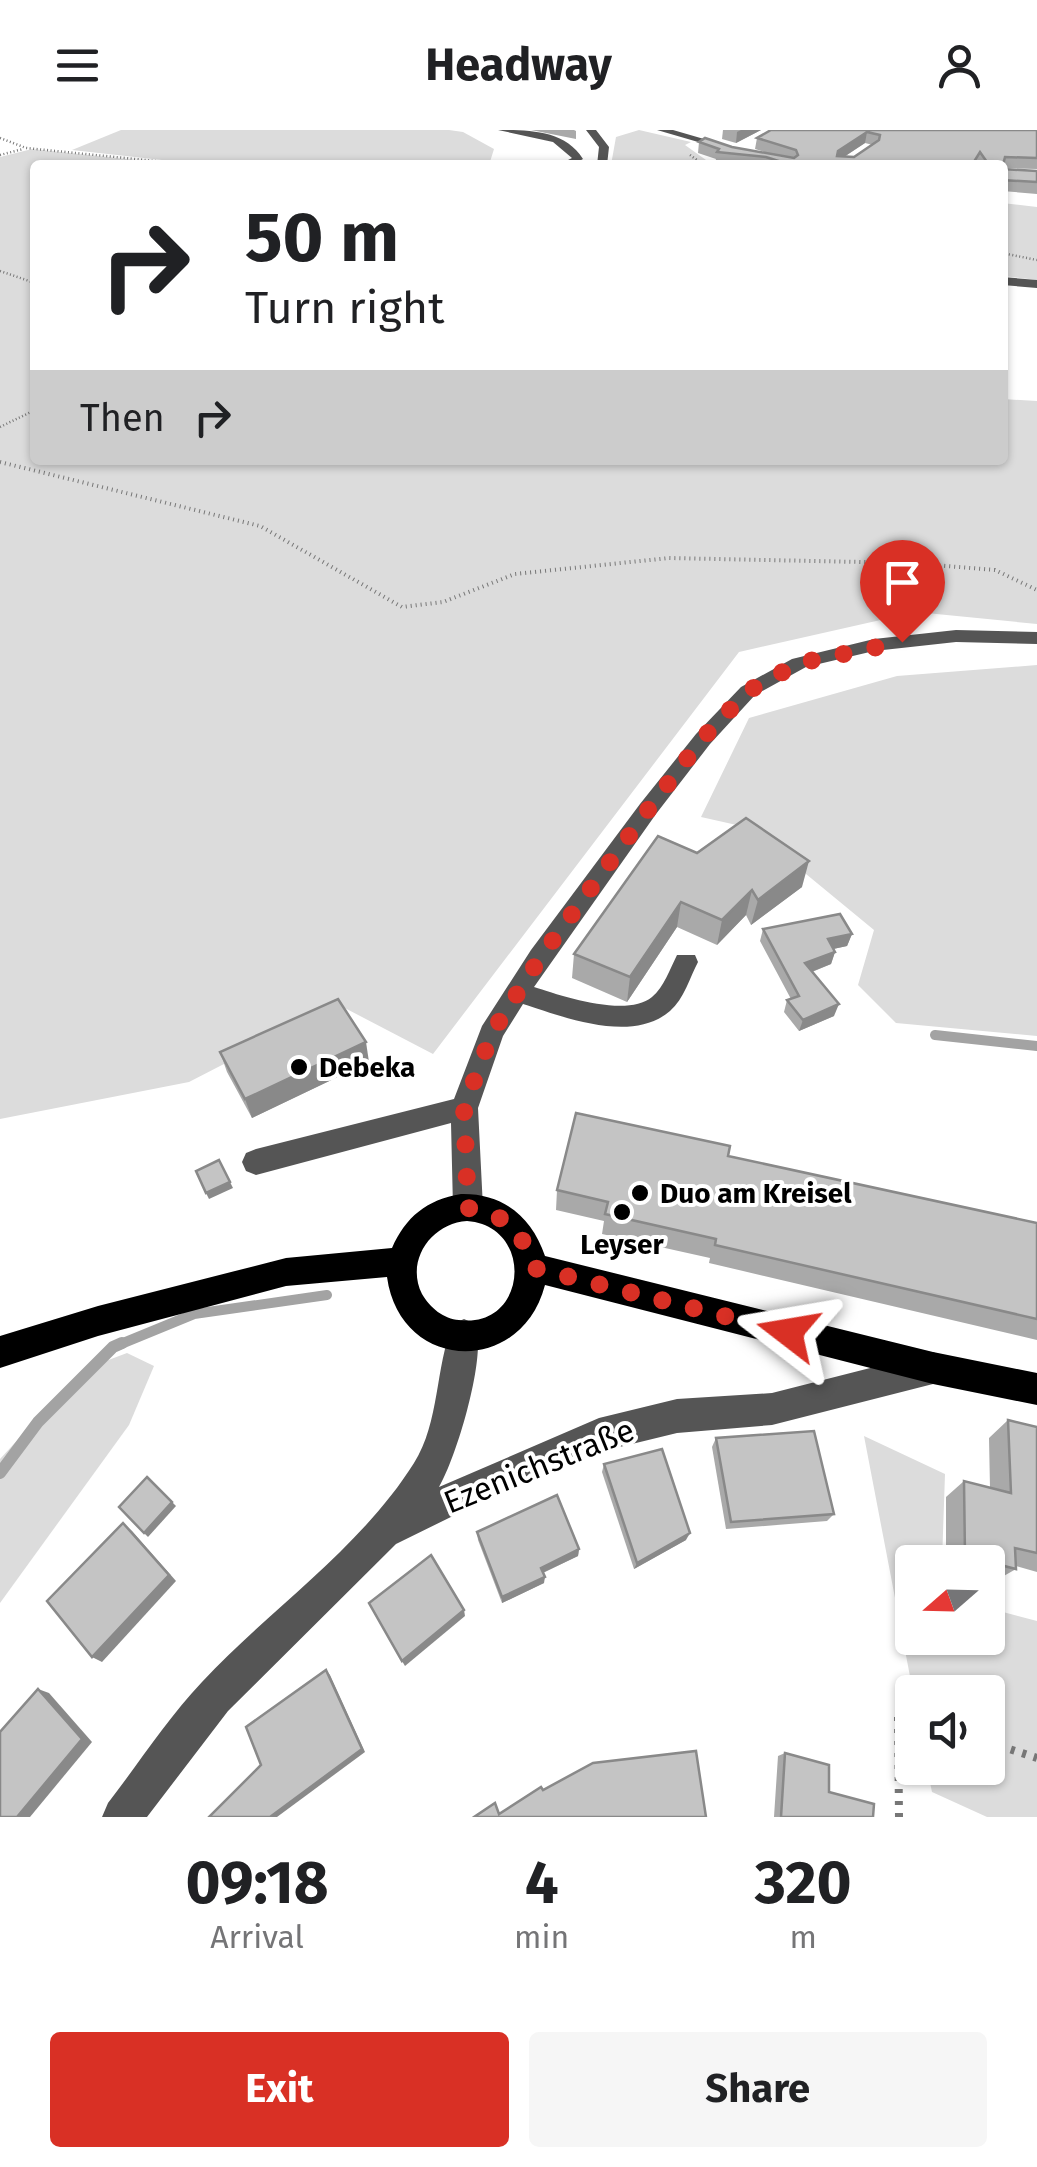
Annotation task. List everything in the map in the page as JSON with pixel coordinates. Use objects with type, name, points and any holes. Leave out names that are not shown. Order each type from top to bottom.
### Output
[{"type":"main road","points":[[468,1208],[491,1212],[511,1222],[525,1240],[534,1268],[526,1300],[510,1320],[496,1328],[464,1335],[437,1330],[419,1318],[402,1291],[400,1262],[420,1226],[444,1212],[468,1208]]},
{"type":"main road","points":[[0,1352],[98,1321],[286,1272],[400,1262]]},
{"type":"main road","points":[[534,1268],[933,1368],[1037,1389]]},
{"type":"street","points":[[504,130],[545,137],[571,148],[578,160]]},
{"type":"street","points":[[592,130],[603,130]]},
{"type":"street","points":[[592,130],[604,147],[603,160]]},
{"type":"street","points":[[662,130],[768,160]]},
{"type":"street","points":[[735,152],[759,140]]},
{"type":"street","points":[[1008,282],[1037,284]]},
{"type":"street","points":[[468,1208],[464,1108],[492,1033],[648,810],[702,739],[748,691],[799,663],[874,645],[956,636],[1037,638]]},
{"type":"street","points":[[518,992],[558,1005],[634,1018],[662,1003],[686,962]]},
{"type":"street","points":[[256,1162],[464,1108]]},
{"type":"street","name":"Ezenichstraße","points":[[122,1817],[214,1698],[383,1532],[430,1470],[455,1389],[464,1335]]},
{"type":"street","name":"Ezenichstraße","points":[[383,1532],[508,1471],[599,1435],[677,1416],[772,1409],[933,1368]]},
{"type":"path","points":[[0,138],[26,148],[145,160]]},
{"type":"path","points":[[0,155],[26,148]]},
{"type":"path","points":[[1008,254],[1037,260]]},
{"type":"path","points":[[0,271],[30,281]]},
{"type":"path","points":[[0,427],[30,412]]},
{"type":"path","points":[[0,462],[260,526],[402,607],[443,602],[515,574],[670,558],[961,567],[995,570],[1037,590]]},
{"type":"path","points":[[1005,1748],[1037,1758]]},
{"type":"path","points":[[899,1785],[899,1817]]},
{"type":"shaded area","points":[[121,130],[449,130],[463,132],[494,149],[491,160],[162,160],[72,150]]},
{"type":"shaded area","points":[[639,130],[691,142],[685,145],[706,160],[612,160],[616,137]]},
{"type":"shaded area","points":[[32,149],[135,160],[30,160],[30,465],[1008,465],[1008,399],[1037,401],[1037,624],[916,612],[739,652],[433,1054],[339,1005],[189,1082],[0,1119],[0,157]]},
{"type":"shaded area","points":[[1008,204],[1037,207],[1037,280],[1008,277]]},
{"type":"shaded area","points":[[1037,665],[1037,1036],[896,1023],[858,985],[874,930],[750,828],[701,817],[749,718],[897,676]]},
{"type":"shaded area","points":[[127,1353],[154,1366],[129,1425],[0,1603],[0,1459],[82,1370]]},
{"type":"shaded area","points":[[864,1436],[945,1474],[943,1545],[895,1545],[895,1598]]},
{"type":"shaded area","points":[[1005,1613],[1037,1621],[1037,1817],[987,1817],[932,1792],[931,1785],[1005,1785],[1005,1675],[910,1675],[906,1655],[1005,1655]]},
{"type":"building","points":[[771,130],[1037,130],[1037,158],[1004,160],[986,160],[980,152],[975,160],[775,160],[717,152],[719,149],[699,142],[705,138],[794,158],[798,155],[796,150],[757,138]],"holes":[[[867,132],[880,135],[879,140],[854,157],[837,156],[838,151]]]},
{"type":"building","points":[[1008,169],[1037,171],[1037,182],[1008,180]]},
{"type":"building","points":[[746,818],[809,861],[758,900],[752,890],[722,920],[681,902],[630,977],[574,954],[658,836],[697,853]]},
{"type":"building","points":[[840,914],[852,934],[828,939],[835,952],[805,963],[839,1004],[803,1020],[787,1000],[799,996],[763,929]]},
{"type":"building","points":[[338,999],[366,1042],[245,1099],[220,1052]]},
{"type":"building","points":[[576,1113],[730,1146],[728,1156],[1037,1223],[1037,1319],[715,1245],[716,1239],[605,1214],[608,1202],[557,1190]]},
{"type":"building","points":[[219,1160],[230,1182],[206,1193],[196,1171]]},
{"type":"building","points":[[1008,1420],[1037,1427],[1037,1553],[1015,1548],[1016,1569],[1005,1566],[1005,1545],[965,1545],[964,1481],[1011,1493]]},
{"type":"building","points":[[814,1431],[834,1514],[731,1522],[716,1438]]},
{"type":"building","points":[[662,1449],[690,1533],[637,1563],[604,1464]]},
{"type":"building","points":[[147,1477],[172,1502],[144,1533],[119,1507]]},
{"type":"building","points":[[557,1495],[579,1549],[541,1568],[545,1577],[502,1597],[477,1532]]},
{"type":"building","points":[[123,1523],[169,1575],[92,1657],[47,1601]]},
{"type":"building","points":[[431,1555],[464,1610],[402,1661],[369,1603]]},
{"type":"building","points":[[326,1670],[362,1749],[270,1817],[209,1817],[261,1765],[246,1727]]},
{"type":"building","points":[[38,1689],[82,1739],[17,1817],[0,1817],[0,1732]]},
{"type":"building","points":[[696,1751],[706,1817],[474,1817],[495,1803],[499,1814],[541,1787],[543,1790],[593,1763]]},
{"type":"building","points":[[785,1753],[829,1765],[829,1792],[874,1804],[873,1817],[781,1817]]},
{"type":"waterway","points":[[935,1035],[1037,1046]]},
{"type":"waterway","points":[[116,1346],[194,1314],[327,1295]]},
{"type":"waterway","points":[[0,1473],[38,1422],[113,1347],[122,1343]]},
{"type":"place","name":"Debeka","points":[[299,1067]]},
{"type":"place","name":"Duo am Kreisel","points":[[640,1193]]},
{"type":"place","name":"Leyser","points":[[622,1212]]},
{"type":"route","points":[[788,1332],[534,1268],[525,1240],[511,1222],[491,1212],[468,1208],[464,1108],[492,1033],[540,958],[702,739],[748,691],[799,663],[902,642]]}]
